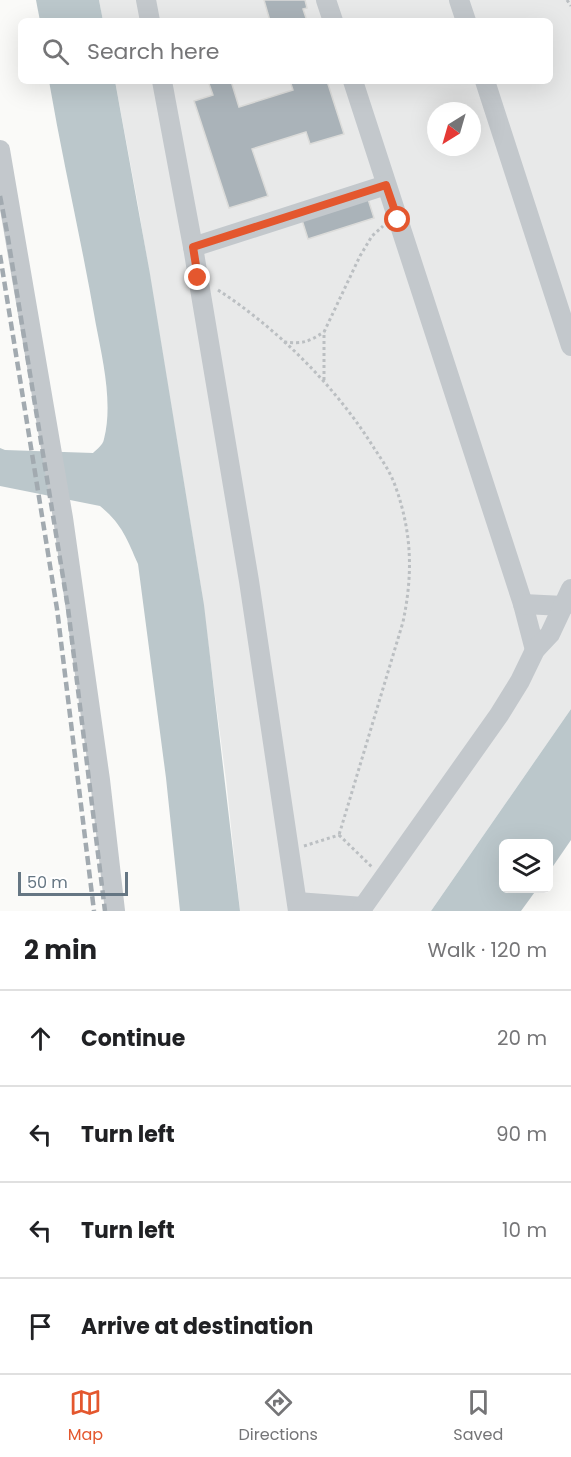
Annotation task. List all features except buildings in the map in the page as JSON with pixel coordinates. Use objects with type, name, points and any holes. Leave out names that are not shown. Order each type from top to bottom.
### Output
[{"type":"lane","points":[[146,0],[149,18]]},
{"type":"lane","points":[[326,0],[332,18]]},
{"type":"lane","points":[[459,0],[465,18]]},
{"type":"lane","points":[[163,84],[193,247],[249,581],[297,906],[363,909],[499,715],[536,650],[550,634],[567,598]]},
{"type":"lane","points":[[354,84],[536,650]]},
{"type":"lane","points":[[486,84],[571,346]]},
{"type":"lane","points":[[0,150],[63,518],[99,768],[115,911]]},
{"type":"lane","points":[[193,247],[386,185]]},
{"type":"lane","points":[[523,604],[567,598]]},
{"type":"path","points":[[567,0],[571,6]]},
{"type":"path","points":[[324,382],[324,332],[352,271],[372,236],[383,226],[398,220]]},
{"type":"path","points":[[198,278],[253,316],[284,342],[324,382],[367,436],[384,463],[395,485],[404,513],[409,543],[409,596],[339,835]]},
{"type":"path","points":[[284,342],[299,344],[308,342],[324,332]]},
{"type":"path","points":[[289,850],[339,835]]},
{"type":"path","points":[[339,835],[384,879]]},
{"type":"shaded area","points":[[36,0],[99,0],[102,18],[39,18]]},
{"type":"shaded area","points":[[99,0],[571,0],[571,709],[431,911],[240,911],[226,780],[201,588],[138,205],[116,84],[553,84],[553,18],[102,18]]},
{"type":"shaded area","points":[[50,84],[116,84],[150,274],[204,605],[240,911],[180,911],[166,778],[138,564],[123,532],[114,519],[100,506],[0,486],[0,448],[93,453],[100,447],[107,426],[104,368]]},
{"type":"shaded area","points":[[571,709],[571,840],[553,866],[553,839],[499,839],[499,893],[534,893],[521,911],[431,911]]},
{"type":"railway","points":[[0,196],[68,608],[105,911]]},
{"type":"railway","points":[[0,255],[57,609],[94,911]]},
{"type":"route","points":[[198,278],[193,247],[386,185],[398,220]]}]
